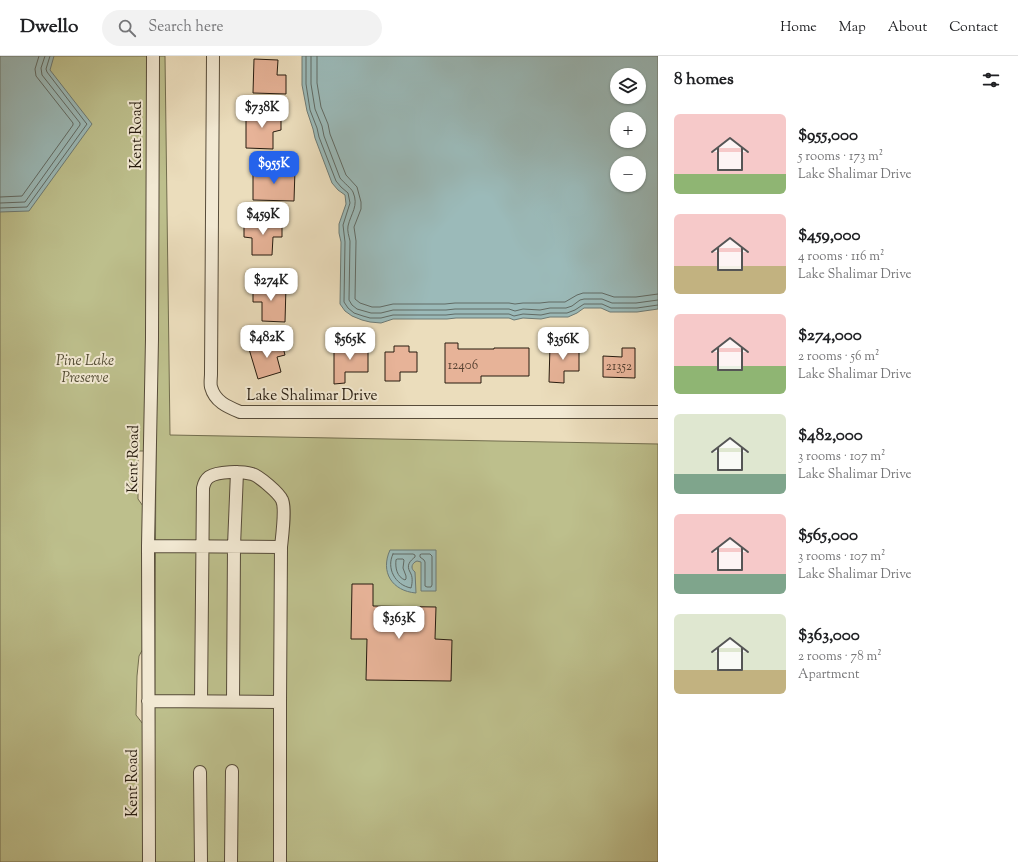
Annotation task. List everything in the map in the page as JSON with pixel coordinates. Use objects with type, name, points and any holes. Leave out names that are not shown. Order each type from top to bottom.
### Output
[{"type":"street","name":"Kent Road","points":[[149,862],[148,546],[152,331],[153,56]]},
{"type":"street","name":"Lake Shalimar Drive","points":[[213,56],[210,374],[212,388],[218,400],[228,407],[240,412],[658,412]]},
{"type":"street","points":[[233,701],[234,546],[237,472]]},
{"type":"street","points":[[201,701],[203,488],[205,481],[210,477],[222,473],[237,472],[253,474],[279,495],[283,502],[284,509],[281,547],[280,862]]},
{"type":"street","points":[[148,546],[281,547]]},
{"type":"street","points":[[148,701],[280,702]]},
{"type":"street","points":[[200,772],[201,862]]},
{"type":"street","points":[[231,862],[232,772]]},
{"type":"green space","name":"Pine Lake Preserve","points":[[0,56],[165,56],[170,435],[658,444],[658,862],[154,862],[156,435],[151,451],[138,451],[138,499],[150,516],[150,636],[139,656],[136,715],[146,728],[148,862],[0,862]]},
{"type":"water","points":[[0,56],[54,56],[50,70],[92,124],[29,211],[0,212]]},
{"type":"water","points":[[302,56],[658,56],[658,309],[637,312],[610,312],[601,308],[584,308],[568,317],[550,317],[541,319],[523,318],[514,320],[509,318],[393,319],[381,323],[370,322],[352,316],[345,311],[340,304],[341,242],[339,224],[346,204],[345,195],[332,183],[315,138],[307,111],[302,85]]},
{"type":"water","points":[[390,550],[436,550],[436,591],[421,591],[421,562],[417,561],[412,567],[415,572],[416,593],[400,589],[390,579],[386,566]]},
{"type":"building","points":[[254,59],[278,60],[277,75],[286,75],[286,94],[253,93]]},
{"type":"building","points":[[246,112],[281,112],[281,130],[273,132],[273,149],[246,148]]},
{"type":"building","points":[[261,168],[295,169],[294,201],[253,200],[253,175],[260,175]]},
{"type":"building","points":[[244,221],[282,222],[282,237],[273,237],[272,255],[252,255],[252,238],[244,237]]},
{"type":"building","points":[[253,285],[286,286],[285,322],[262,321],[262,302],[253,302]]},
{"type":"building","points":[[281,340],[285,355],[277,357],[281,372],[258,379],[249,349]]},
{"type":"building","points":[[445,343],[458,343],[458,349],[529,348],[529,376],[481,376],[481,383],[445,383]]},
{"type":"building","points":[[368,345],[368,372],[345,372],[345,383],[334,384],[334,346]]},
{"type":"building","points":[[550,345],[579,345],[579,371],[564,371],[564,383],[549,382]]},
{"type":"building","points":[[394,346],[409,346],[409,352],[417,352],[417,372],[400,372],[400,381],[385,381],[385,352],[394,352]]},
{"type":"building","points":[[622,348],[635,348],[635,378],[603,377],[603,356],[622,357]]},
{"type":"building","points":[[352,584],[373,584],[373,606],[436,607],[435,639],[452,640],[451,681],[366,680],[367,639],[351,639]]}]
